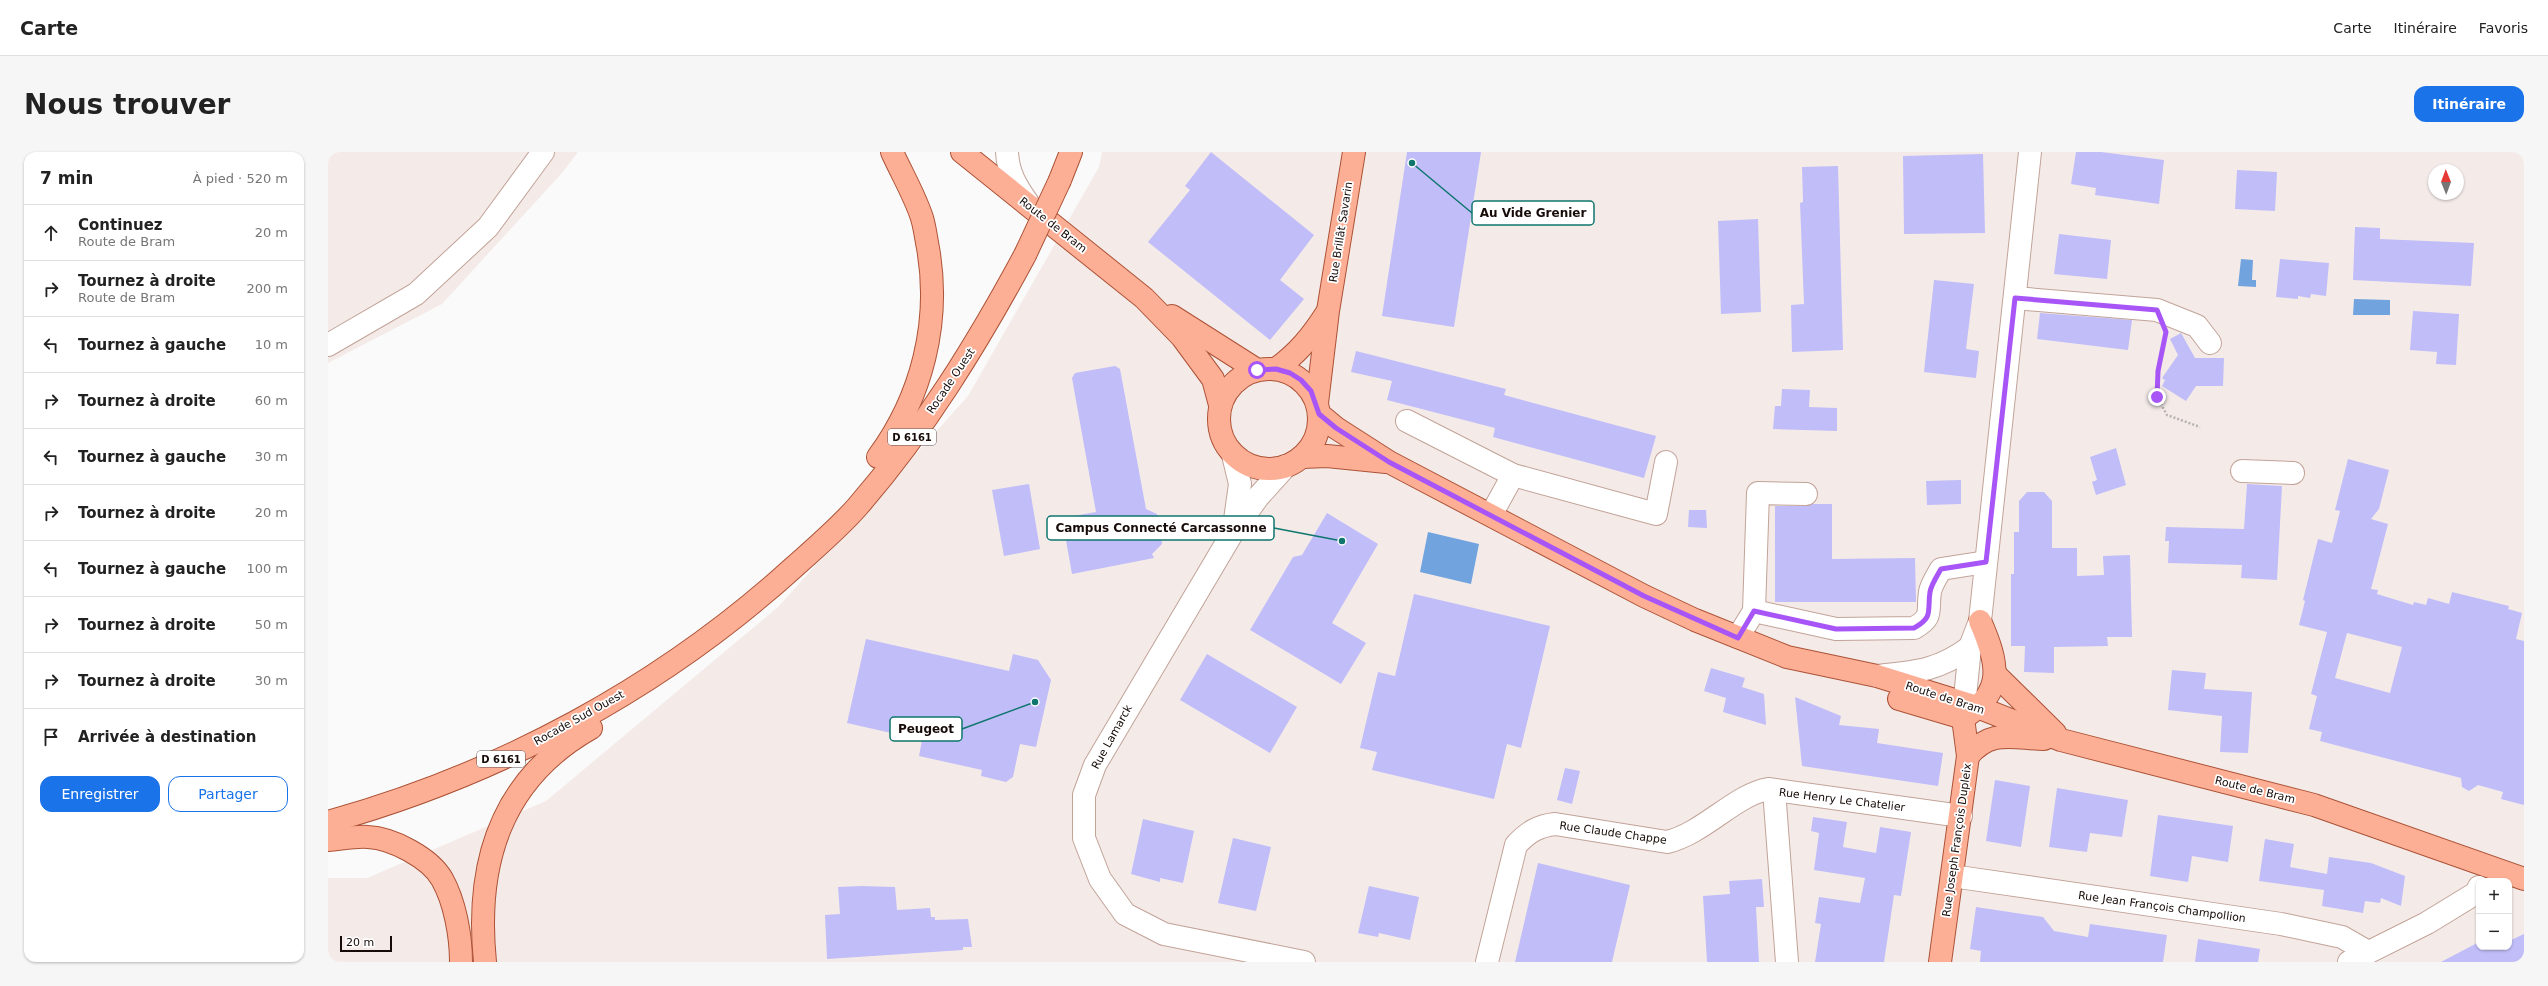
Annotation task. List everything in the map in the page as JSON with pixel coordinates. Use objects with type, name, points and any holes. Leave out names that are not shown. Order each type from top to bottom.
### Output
[{"type":"main road","points":[[697,647],[852,492],[895,434],[917,386],[930,340],[933,277],[922,218],[892,152]]},
{"type":"main road","name":"Route de Bram","points":[[962,152],[1032,209],[1101,261],[1144,298],[1182,336],[1212,379],[1220,405]]},
{"type":"main road","name":"Rocade Ouest","points":[[765,594],[857,507],[940,400],[992,316],[1026,255],[1071,152]]},
{"type":"main road","name":"Rue Brillât Savarin","points":[[1318,409],[1328,311],[1354,152]]},
{"type":"main road","name":"Route de Bram","points":[[1144,298],[1267,369],[1290,373],[1301,380],[1311,391],[1318,409],[1336,428],[1389,462],[1644,596],[1738,638],[1787,657],[1877,676],[1969,710],[2061,740],[2314,805],[2483,878]]},
{"type":"main road","name":"Rue Brillât Savarin","points":[[1267,369],[1292,357],[1310,339],[1328,311]]},
{"type":"main road","name":"Route de Bram","points":[[1267,369],[1234,382],[1220,405],[1218,418],[1220,432],[1233,455],[1245,464],[1258,468],[1272,469],[1294,462],[1327,456],[1389,462]]},
{"type":"main road","points":[[1294,462],[1314,440],[1318,430],[1318,409]]},
{"type":"main road","points":[[485,962],[483,936],[485,884],[495,838],[515,797],[551,755],[588,730],[667,685],[723,644],[769,606],[781,596],[810,553]]},
{"type":"main road","name":"Rocade Sud Ouest","points":[[328,822],[429,790],[511,755],[566,728],[663,671],[697,647],[765,594]]},
{"type":"main road","points":[[1980,621],[1987,636],[1996,675],[2061,740]]},
{"type":"main road","points":[[1787,657],[1848,684],[1969,710],[1988,697],[1996,675]]},
{"type":"main road","name":"Rue Joseph François Dupleix","points":[[1940,962],[1968,756],[1969,710]]},
{"type":"main road","points":[[1968,756],[1979,743],[1992,737],[2061,740]]},
{"type":"main road","points":[[328,840],[368,837],[395,843],[415,853],[442,879],[455,914],[461,962]]},
{"type":"main road","name":"Route de Bram","points":[[2512,879],[2524,879]]},
{"type":"street","points":[[328,345],[416,294],[488,228],[543,152]]},
{"type":"street","points":[[1007,152],[1008,165],[1012,180],[1032,209]]},
{"type":"street","points":[[1969,710],[1970,646],[1980,621],[2030,152]]},
{"type":"street","points":[[2015,298],[2157,310],[2197,326],[2210,343]]},
{"type":"street","points":[[1407,421],[1513,475],[1656,514],[1666,462]]},
{"type":"street","name":"Rue Lamarck","points":[[1233,455],[1240,484],[1233,532]]},
{"type":"street","name":"Rue Lamarck","points":[[1294,462],[1258,497],[1233,532],[1095,765],[1084,795],[1084,838],[1100,879],[1125,914],[1164,934],[1304,962]]},
{"type":"street","points":[[2242,472],[2293,474]]},
{"type":"street","points":[[1491,515],[1513,475]]},
{"type":"street","points":[[1738,638],[1754,611],[1758,493],[1806,494]]},
{"type":"street","points":[[1754,611],[1836,629],[1914,628],[1926,621],[1929,614],[1930,591],[1941,569],[1986,562]]},
{"type":"street","points":[[1877,676],[1925,671],[1952,660],[1970,646]]},
{"type":"street","name":"Rue Henry Le Chatelier","points":[[1786,962],[1774,790],[1960,816]]},
{"type":"street","name":"Rue Claude Chappe","points":[[1487,962],[1516,845],[1532,830],[1542,826],[1555,824],[1667,842],[1684,838],[1760,791],[1774,790]]},
{"type":"street","name":"Rue Jean François Champollion","points":[[1952,876],[2281,924],[2342,937],[2368,952]]},
{"type":"street","points":[[2349,962],[2412,931],[2476,893]]},
{"type":"path","points":[[2157,310],[2166,332],[2158,371],[2157,397],[2167,415],[2200,427]]},
{"type":"shaded area","points":[[328,152],[578,152],[562,173],[442,304],[328,363]]},
{"type":"shaded area","points":[[1102,152],[2524,152],[2524,962],[328,962],[328,878],[367,878],[546,801],[778,607],[968,396],[1099,167]]},
{"type":"water","points":[[2241,259],[2253,260],[2252,280],[2256,280],[2256,287],[2238,286]]},
{"type":"water","points":[[2354,299],[2390,300],[2390,315],[2353,315]]},
{"type":"water","points":[[1428,532],[1479,544],[1471,584],[1420,572]]},
{"type":"building","points":[[1211,152],[1314,235],[1280,280],[1304,299],[1270,340],[1148,242],[1190,190],[1185,186]]},
{"type":"building","points":[[1407,152],[1481,152],[1454,327],[1382,316]]},
{"type":"building","points":[[2076,152],[2101,152],[2164,160],[2159,204],[2095,195],[2096,188],[2071,184]]},
{"type":"building","points":[[1983,154],[1985,233],[1904,234],[1903,156]]},
{"type":"building","points":[[1838,166],[1843,350],[1792,352],[1791,305],[1804,304],[1800,203],[1803,202],[1802,167]]},
{"type":"building","points":[[2237,170],[2277,172],[2275,211],[2235,209]]},
{"type":"building","points":[[1758,219],[1761,312],[1721,314],[1718,221]]},
{"type":"building","points":[[2355,227],[2380,228],[2380,239],[2474,243],[2471,286],[2353,280]]},
{"type":"building","points":[[2059,234],[2111,240],[2107,279],[2054,274]]},
{"type":"building","points":[[2280,259],[2329,263],[2326,296],[2311,294],[2310,298],[2298,296],[2298,299],[2276,297]]},
{"type":"building","points":[[1934,280],[1974,284],[1966,349],[1979,351],[1976,378],[1924,372]]},
{"type":"building","points":[[2413,311],[2459,314],[2456,365],[2436,364],[2437,352],[2410,350]]},
{"type":"building","points":[[2040,313],[2132,320],[2128,350],[2037,339]]},
{"type":"building","points":[[2181,333],[2195,358],[2224,358],[2223,386],[2196,386],[2186,401],[2162,386],[2165,380],[2162,378],[2178,355],[2170,339]]},
{"type":"building","points":[[1356,351],[1506,389],[1504,395],[1656,436],[1644,478],[1493,437],[1495,428],[1387,400],[1392,381],[1351,372]]},
{"type":"building","points":[[1115,366],[1120,369],[1146,509],[1157,514],[1158,521],[1164,528],[1161,535],[1162,544],[1152,554],[1154,558],[1072,574],[1062,518],[1096,512],[1072,378],[1075,373]]},
{"type":"building","points":[[1782,389],[1810,390],[1809,407],[1837,408],[1837,431],[1773,429],[1775,406],[1781,406]]},
{"type":"building","points":[[2116,448],[2126,485],[2096,495],[2092,482],[2097,480],[2090,457]]},
{"type":"building","points":[[2348,459],[2389,470],[2379,509],[2371,519],[2388,524],[2371,589],[2378,590],[2377,594],[2413,605],[2414,602],[2426,605],[2428,598],[2449,604],[2452,592],[2509,606],[2508,609],[2522,613],[2516,639],[2524,641],[2524,805],[2501,799],[2503,792],[2478,785],[2469,791],[2462,787],[2461,778],[2320,741],[2322,732],[2309,729],[2317,696],[2311,694],[2327,632],[2299,625],[2305,601],[2303,600],[2318,539],[2332,543],[2340,511],[2335,510]],"holes":[[[2347,633],[2402,647],[2390,693],[2335,678]]]},
{"type":"building","points":[[1961,480],[1961,504],[1927,505],[1926,481]]},
{"type":"building","points":[[1029,484],[1040,549],[1004,556],[992,490]]},
{"type":"building","points":[[2247,484],[2282,486],[2277,580],[2241,578],[2242,565],[2168,563],[2169,541],[2165,541],[2166,527],[2244,529]]},
{"type":"building","points":[[2027,492],[2044,492],[2052,501],[2052,548],[2077,548],[2077,576],[2104,575],[2103,556],[2130,555],[2132,637],[2107,637],[2108,646],[2054,647],[2054,673],[2024,672],[2025,646],[2011,646],[2011,574],[2014,574],[2014,532],[2019,532],[2019,501]]},
{"type":"building","points":[[1813,504],[1832,504],[1832,559],[1915,558],[1916,602],[1775,602],[1775,506],[1806,506]]},
{"type":"building","points":[[1689,510],[1706,510],[1707,528],[1688,527]]},
{"type":"building","points":[[1327,513],[1378,544],[1332,623],[1366,643],[1341,684],[1250,630],[1293,557],[1302,555]]},
{"type":"building","points":[[1414,594],[1550,626],[1521,748],[1507,744],[1494,799],[1372,770],[1377,752],[1360,748],[1378,672],[1395,676]]},
{"type":"building","points":[[866,639],[1009,671],[1013,654],[1038,660],[1051,680],[1036,747],[1020,744],[1013,777],[1006,782],[981,776],[982,770],[919,756],[922,740],[847,723]]},
{"type":"building","points":[[1207,654],[1297,707],[1270,753],[1180,700]]},
{"type":"building","points":[[1711,668],[1745,678],[1742,687],[1764,694],[1766,725],[1723,712],[1726,698],[1704,691]]},
{"type":"building","points":[[2172,670],[2206,673],[2204,689],[2252,692],[2248,753],[2220,752],[2222,716],[2168,710]]},
{"type":"building","points":[[1795,697],[1841,716],[1839,725],[1879,729],[1877,743],[1943,753],[1938,786],[1802,766]]},
{"type":"building","points":[[1565,768],[1580,771],[1572,804],[1557,800]]},
{"type":"building","points":[[1995,780],[2030,786],[2021,847],[1986,841]]},
{"type":"building","points":[[2057,788],[2128,800],[2122,837],[2090,833],[2087,852],[2049,847]]},
{"type":"building","points":[[2158,815],[2233,826],[2228,862],[2192,856],[2188,882],[2150,876]]},
{"type":"building","points":[[1813,817],[1847,822],[1843,847],[1876,853],[1880,827],[1911,832],[1901,896],[1894,895],[1884,962],[1815,962],[1821,924],[1815,923],[1819,897],[1860,903],[1865,878],[1814,870],[1819,833],[1811,831]]},
{"type":"building","points":[[1143,819],[1194,831],[1183,883],[1160,878],[1160,882],[1131,874]]},
{"type":"building","points":[[1233,838],[1271,847],[1256,911],[1218,903]]},
{"type":"building","points":[[2265,839],[2294,844],[2290,867],[2327,874],[2329,857],[2371,863],[2405,876],[2401,906],[2381,898],[2380,903],[2365,901],[2363,913],[2322,906],[2324,890],[2259,881]]},
{"type":"building","points":[[1538,863],[1630,885],[1612,962],[1515,962]]},
{"type":"building","points":[[1762,879],[1764,907],[1756,907],[1759,962],[1707,962],[1703,896],[1730,894],[1729,881]]},
{"type":"building","points":[[1369,886],[1419,897],[1410,940],[1379,933],[1378,937],[1358,933]]},
{"type":"building","points":[[838,887],[895,887],[897,910],[930,908],[931,917],[935,917],[935,920],[968,919],[972,947],[963,947],[963,950],[827,959],[825,915],[840,914]]},
{"type":"building","points":[[1976,907],[2043,917],[2054,931],[2088,937],[2090,924],[2167,935],[2163,962],[1980,962],[1981,951],[1970,949]]},
{"type":"building","points":[[2524,934],[2524,962],[2441,962],[2476,944],[2476,950],[2512,950],[2512,940]]},
{"type":"building","points":[[2198,939],[2260,949],[2258,962],[2195,962]]},
{"type":"place","name":"Au Vide Grenier","points":[[1412,163]]},
{"type":"place","name":"Campus Connecté Carcassonne","points":[[1342,541]]},
{"type":"place","name":"Peugeot","points":[[1035,702]]},
{"type":"route","points":[[1257,370],[1267,368],[1276,369],[1290,373],[1301,380],[1311,391],[1317,403],[1319,414],[1336,428],[1389,462],[1644,596],[1738,638],[1754,611],[1836,629],[1914,628],[1926,621],[1929,614],[1930,591],[1941,569],[1986,562],[2015,298],[2157,310],[2166,332],[2158,371],[2157,397]]}]
